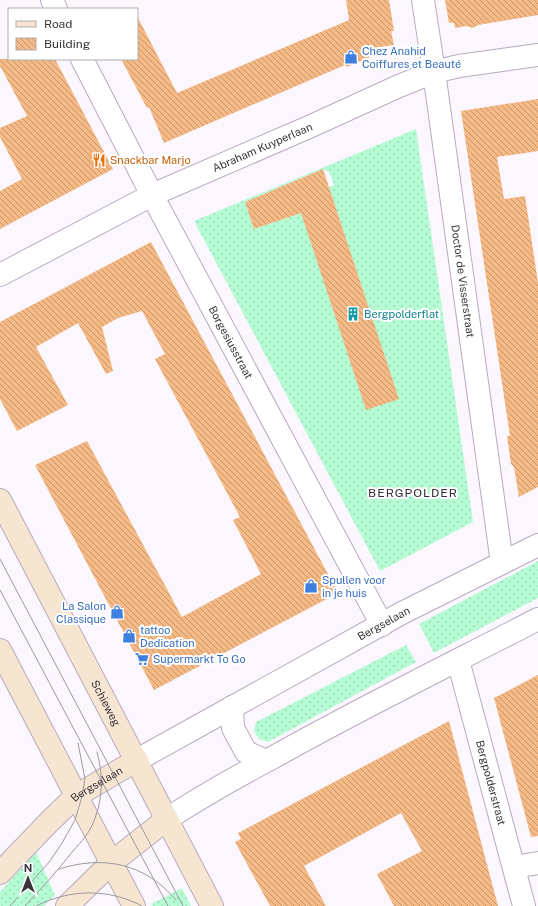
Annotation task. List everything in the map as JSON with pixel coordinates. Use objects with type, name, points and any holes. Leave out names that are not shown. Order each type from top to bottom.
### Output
[{"type":"main road","name":"Schieweg","points":[[0,500],[212,906]]},
{"type":"main road","points":[[0,650],[134,906]]},
{"type":"main road","name":"Bergselaan","points":[[0,873],[76,796],[137,760]]},
{"type":"main road","points":[[67,906],[111,863],[167,819]]},
{"type":"street","name":"Doctor de Visserstraat","points":[[423,0],[502,563]]},
{"type":"street","name":"Abraham Kuyperlaan","points":[[0,275],[152,195],[434,72],[459,66],[538,55]]},
{"type":"street","name":"Borgesiusstraat","points":[[83,60],[152,195],[382,625]]},
{"type":"street","name":"Bergselaan","points":[[137,760],[402,613],[538,545]]},
{"type":"street","points":[[167,819],[196,800],[266,761],[538,618]]},
{"type":"street","name":"Bergpolderstraat","points":[[458,660],[524,906]]},
{"type":"street","points":[[232,707],[233,728],[246,752],[266,761]]},
{"type":"street","points":[[514,867],[538,863]]},
{"type":"green space","points":[[416,129],[473,522],[380,571],[194,221]],"holes":[[[320,170],[329,172],[334,185],[329,187],[301,213],[254,229],[245,202]]]},
{"type":"green space","points":[[538,561],[538,598],[434,653],[419,624]]},
{"type":"green space","points":[[406,645],[416,662],[268,742],[259,739],[254,731],[256,722]]},
{"type":"green space","points":[[36,852],[55,895],[44,906],[0,906],[0,892]]},
{"type":"green space","points":[[182,888],[191,906],[152,906],[151,904]]},
{"type":"building","points":[[346,0],[389,0],[394,31],[391,31],[394,45],[366,49],[370,57],[347,67],[345,65],[164,143],[149,107],[147,108],[122,60],[138,60],[138,18],[177,93],[349,20]]},
{"type":"building","points":[[445,0],[538,0],[538,15],[478,25],[473,28],[466,26],[455,28],[454,23],[449,23]]},
{"type":"building","points":[[0,59],[56,60],[113,169],[0,229],[0,191],[22,179],[0,137],[0,128],[27,116],[0,66]]},
{"type":"building","points":[[538,99],[538,151],[497,157],[504,199],[525,196],[538,283],[538,487],[519,497],[514,467],[511,464],[507,436],[510,436],[461,111]]},
{"type":"building","name":"Bergpolderflat","points":[[323,169],[399,399],[366,410],[301,213],[254,229],[245,202]]},
{"type":"building","points":[[151,242],[338,593],[154,690],[35,465],[87,441],[182,617],[261,574],[233,520],[240,517],[155,359],[165,354],[142,311],[118,318],[102,327],[113,371],[106,374],[78,323],[36,347],[68,405],[17,431],[0,399],[0,322]]},
{"type":"building","points":[[538,675],[538,836],[531,837],[494,698]]},
{"type":"building","points":[[449,721],[498,906],[394,906],[377,874],[422,851],[401,813],[304,866],[326,906],[270,906],[235,842],[241,839],[238,833]]},
{"type":"tram line","points":[[0,559],[183,906]]},
{"type":"tram line","points":[[0,590],[168,906]]},
{"type":"tram line","points":[[10,906],[50,861],[75,820],[85,779],[78,743]]},
{"type":"tram line","points":[[25,906],[50,879],[89,832],[98,810],[101,794],[101,777],[97,752]]},
{"type":"tram line","points":[[59,869],[91,863],[122,865],[137,870],[151,878],[164,887],[176,900]]},
{"type":"tram line","points":[[36,906],[62,896],[89,893],[116,896],[142,906]]},
{"type":"place","name":"Chez Anahid Coiffures et Beauté","points":[[351,57]]},
{"type":"place","name":"Snackbar Marjo","points":[[99,160]]},
{"type":"place","name":"Bergpolderflat","points":[[353,314]]},
{"type":"place","name":"Spullen voor in je huis","points":[[311,586]]},
{"type":"place","name":"La Salon Classique","points":[[117,612]]},
{"type":"place","name":"tattoo Dedication","points":[[129,636]]},
{"type":"place","name":"Supermarkt To Go","points":[[142,659]]},
{"type":"district","name":"BERGPOLDER","points":[[413,493]]}]
